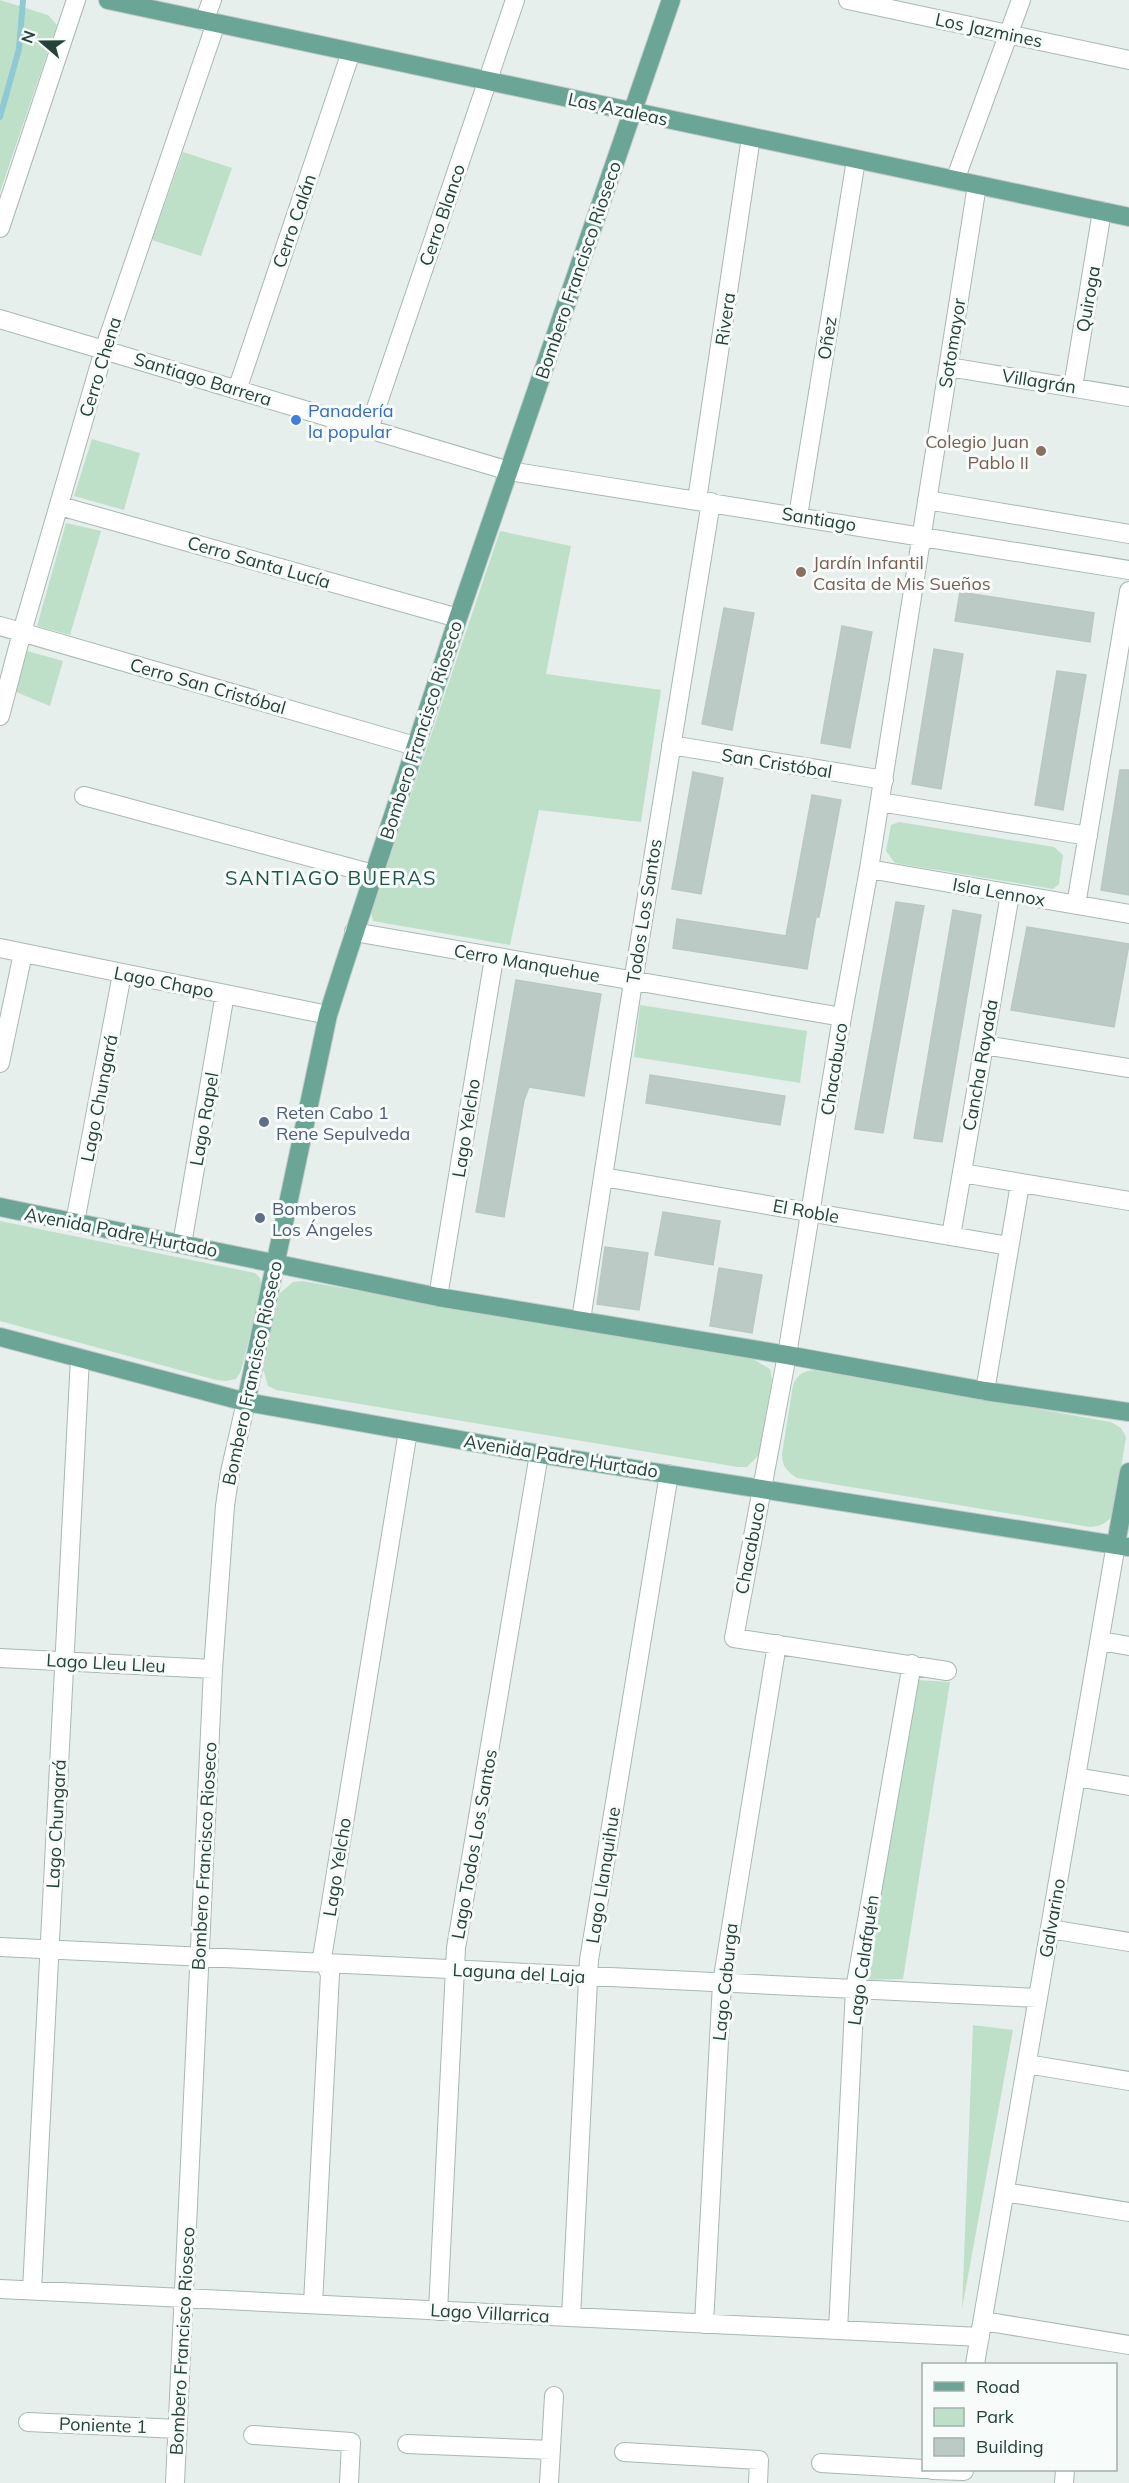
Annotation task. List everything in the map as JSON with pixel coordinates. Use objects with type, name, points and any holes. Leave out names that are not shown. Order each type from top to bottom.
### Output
[{"type":"main road","name":"Las Azaleas","points":[[108,0],[1129,217]]},
{"type":"main road","name":"Bombero Francisco Rioseco","points":[[246,1402],[328,1015],[458,618],[671,0]]},
{"type":"main road","name":"Avenida Padre Hurtado","points":[[0,1207],[438,1297],[985,1390],[1129,1412]]},
{"type":"main road","name":"Avenida Padre Hurtado","points":[[0,1337],[246,1402],[539,1454],[1123,1546]]},
{"type":"main road","name":"Galvarino","points":[[1123,1546],[1129,1472]]},
{"type":"street","points":[[0,228],[76,0]]},
{"type":"street","name":"Cerro Chena","points":[[0,716],[104,350],[210,22],[212,0]]},
{"type":"street","name":"Cerro Blanco","points":[[369,429],[515,0]]},
{"type":"street","name":"Los Jazmines","points":[[848,0],[1128,57]]},
{"type":"street","points":[[955,180],[1021,0]]},
{"type":"street","name":"Cerro Calán","points":[[237,390],[351,52]]},
{"type":"street","name":"Rivera","points":[[704,501],[751,137]]},
{"type":"street","name":"Oñez","points":[[798,516],[856,160]]},
{"type":"street","name":"Sotomayor","points":[[927,500],[977,185]]},
{"type":"street","name":"Quiroga","points":[[1073,387],[1102,211]]},
{"type":"street","name":"Santiago Barrera","points":[[0,319],[509,471]]},
{"type":"street","name":"Villagrán","points":[[949,367],[1129,397]]},
{"type":"street","name":"Santiago","points":[[509,471],[1129,570]]},
{"type":"street","points":[[927,500],[1129,534]]},
{"type":"street","name":"Chacabuco","points":[[777,1644],[734,1638],[787,1355],[842,1017],[884,780],[927,500]]},
{"type":"street","name":"Todos Los Santos","points":[[581,1320],[671,746],[704,501]]},
{"type":"street","name":"Cerro Santa Lucía","points":[[60,506],[458,618]]},
{"type":"street","points":[[1076,905],[1129,591]]},
{"type":"street","name":"Cerro San Cristóbal","points":[[0,626],[416,746]]},
{"type":"street","name":"San Cristóbal","points":[[671,746],[884,780]]},
{"type":"street","points":[[84,796],[373,874]]},
{"type":"street","points":[[880,802],[1088,836]]},
{"type":"street","name":"Isla Lennox","points":[[869,869],[1129,914]]},
{"type":"street","name":"Cancha Rayada","points":[[951,1236],[1010,894]]},
{"type":"street","name":"Cerro Manquehue","points":[[354,932],[842,1017]]},
{"type":"street","name":"Lago Chapo","points":[[0,948],[328,1015]]},
{"type":"street","points":[[0,1063],[23,953]]},
{"type":"street","name":"Lago Yelcho","points":[[438,1297],[494,958]]},
{"type":"street","name":"Lago Chungará","points":[[75,1222],[122,974]]},
{"type":"street","name":"Lago Rapel","points":[[182,1244],[225,994]]},
{"type":"street","points":[[984,1045],[1129,1068]]},
{"type":"street","points":[[962,1173],[1129,1202]]},
{"type":"street","name":"El Roble","points":[[603,1177],[1009,1246]]},
{"type":"street","points":[[985,1390],[1020,1184]]},
{"type":"street","name":"Lago Chungará","points":[[32,2290],[81,1358]]},
{"type":"street","name":"Bombero Francisco Rioseco","points":[[175,2483],[213,1669],[225,1506],[230,1472],[246,1402]]},
{"type":"street","name":"Lago Yelcho","points":[[313,2304],[330,1974],[322,1958],[408,1431]]},
{"type":"street","name":"Lago Todos Los Santos","points":[[438,2311],[456,1948],[539,1454]]},
{"type":"street","name":"Lago Llanquihue","points":[[571,2317],[589,1960],[669,1474]]},
{"type":"street","name":"Galvarino","points":[[975,2363],[1100,1641],[1123,1546]]},
{"type":"street","points":[[1100,1641],[1129,1646]]},
{"type":"street","points":[[777,1644],[947,1671]]},
{"type":"street","name":"Lago Caburga","points":[[704,2324],[722,1983],[777,1644]]},
{"type":"street","name":"Lago Lleu Lleu","points":[[0,1658],[213,1669]]},
{"type":"street","name":"Lago Calafquén","points":[[838,2330],[855,1989],[912,1664]]},
{"type":"street","points":[[1076,1777],[1129,1786]]},
{"type":"street","points":[[1050,1929],[1129,1942]]},
{"type":"street","name":"Laguna del Laja","points":[[0,1947],[1038,1998]]},
{"type":"street","points":[[1027,2064],[1129,2081]]},
{"type":"street","points":[[1005,2192],[1129,2212]]},
{"type":"street","name":"Lago Villarrica","points":[[0,2289],[838,2330],[981,2329],[1129,2345]]},
{"type":"street","points":[[549,2483],[554,2396]]},
{"type":"street","name":"Poniente 1","points":[[28,2422],[178,2428]]},
{"type":"street","points":[[253,2435],[351,2442],[349,2483]]},
{"type":"street","points":[[407,2444],[551,2450]]},
{"type":"street","points":[[624,2452],[759,2460],[758,2483]]},
{"type":"street","points":[[821,2463],[922,2469]]},
{"type":"street","points":[[942,2471],[963,2475]]},
{"type":"green space","points":[[0,0],[48,15],[57,25],[0,192]]},
{"type":"green space","points":[[183,152],[232,168],[201,256],[152,240]]},
{"type":"green space","points":[[92,439],[140,453],[124,510],[74,496]]},
{"type":"green space","points":[[66,523],[101,531],[70,635],[37,626]]},
{"type":"green space","points":[[500,531],[571,546],[546,674],[661,690],[641,822],[539,810],[510,945],[373,921],[371,913]]},
{"type":"green space","points":[[27,651],[63,661],[50,706],[16,692]]},
{"type":"green space","points":[[899,822],[1054,847],[1063,855],[1059,884],[1053,889],[895,863],[886,851],[891,825]]},
{"type":"green space","points":[[640,1005],[807,1031],[800,1083],[634,1057]]},
{"type":"green space","points":[[0,1221],[255,1273],[260,1278],[262,1287],[241,1371],[236,1379],[216,1380],[0,1321]]},
{"type":"green space","points":[[302,1281],[753,1359],[770,1369],[772,1380],[759,1455],[747,1467],[738,1467],[276,1390],[268,1386],[263,1369],[279,1294],[293,1282]]},
{"type":"green space","points":[[815,1370],[1111,1422],[1121,1428],[1126,1437],[1114,1512],[1104,1523],[1090,1527],[797,1478],[786,1468],[782,1454],[793,1385],[801,1374]]},
{"type":"green space","points":[[918,1680],[950,1682],[903,1979],[864,1980]]},
{"type":"green space","points":[[973,2025],[1013,2030],[962,2309]]},
{"type":"building","points":[[960,592],[1094,613],[1090,642],[955,621]]},
{"type":"building","points":[[724,608],[754,613],[732,730],[702,724]]},
{"type":"building","points":[[842,626],[872,632],[850,748],[821,743]]},
{"type":"building","points":[[934,649],[963,654],[941,789],[912,784]]},
{"type":"building","points":[[1057,671],[1086,675],[1063,810],[1035,805]]},
{"type":"building","points":[[1120,770],[1129,770],[1129,895],[1101,890]]},
{"type":"building","points":[[693,772],[723,778],[701,894],[672,889]]},
{"type":"building","points":[[812,795],[841,800],[807,969],[673,948],[677,919],[786,936]]},
{"type":"building","points":[[896,902],[924,906],[883,1133],[855,1129]]},
{"type":"building","points":[[953,910],[981,915],[942,1142],[914,1138]]},
{"type":"building","points":[[1027,927],[1129,944],[1114,1027],[1011,1010]]},
{"type":"building","points":[[516,980],[601,994],[584,1096],[529,1087],[524,1100],[504,1217],[476,1212]]},
{"type":"building","points":[[650,1075],[785,1096],[780,1125],[646,1103]]},
{"type":"building","points":[[663,1212],[720,1221],[713,1265],[655,1255]]},
{"type":"building","points":[[605,1247],[648,1253],[639,1310],[597,1304]]},
{"type":"building","points":[[719,1268],[762,1275],[752,1333],[710,1326]]},
{"type":"waterway","points":[[0,117],[19,49],[23,0]]},
{"type":"place","name":"Panadería la popular","points":[[296,420]]},
{"type":"place","name":"Colegio Juan Pablo II","points":[[1041,451]]},
{"type":"place","name":"Jardín Infantil Casita de Mis Sueños","points":[[801,572]]},
{"type":"place","name":"Reten Cabo 1 Rene Sepulveda","points":[[264,1122]]},
{"type":"place","name":"Bomberos Los Ángeles","points":[[260,1218]]},
{"type":"district","name":"SANTIAGO BUERAS","points":[[331,877]]}]
